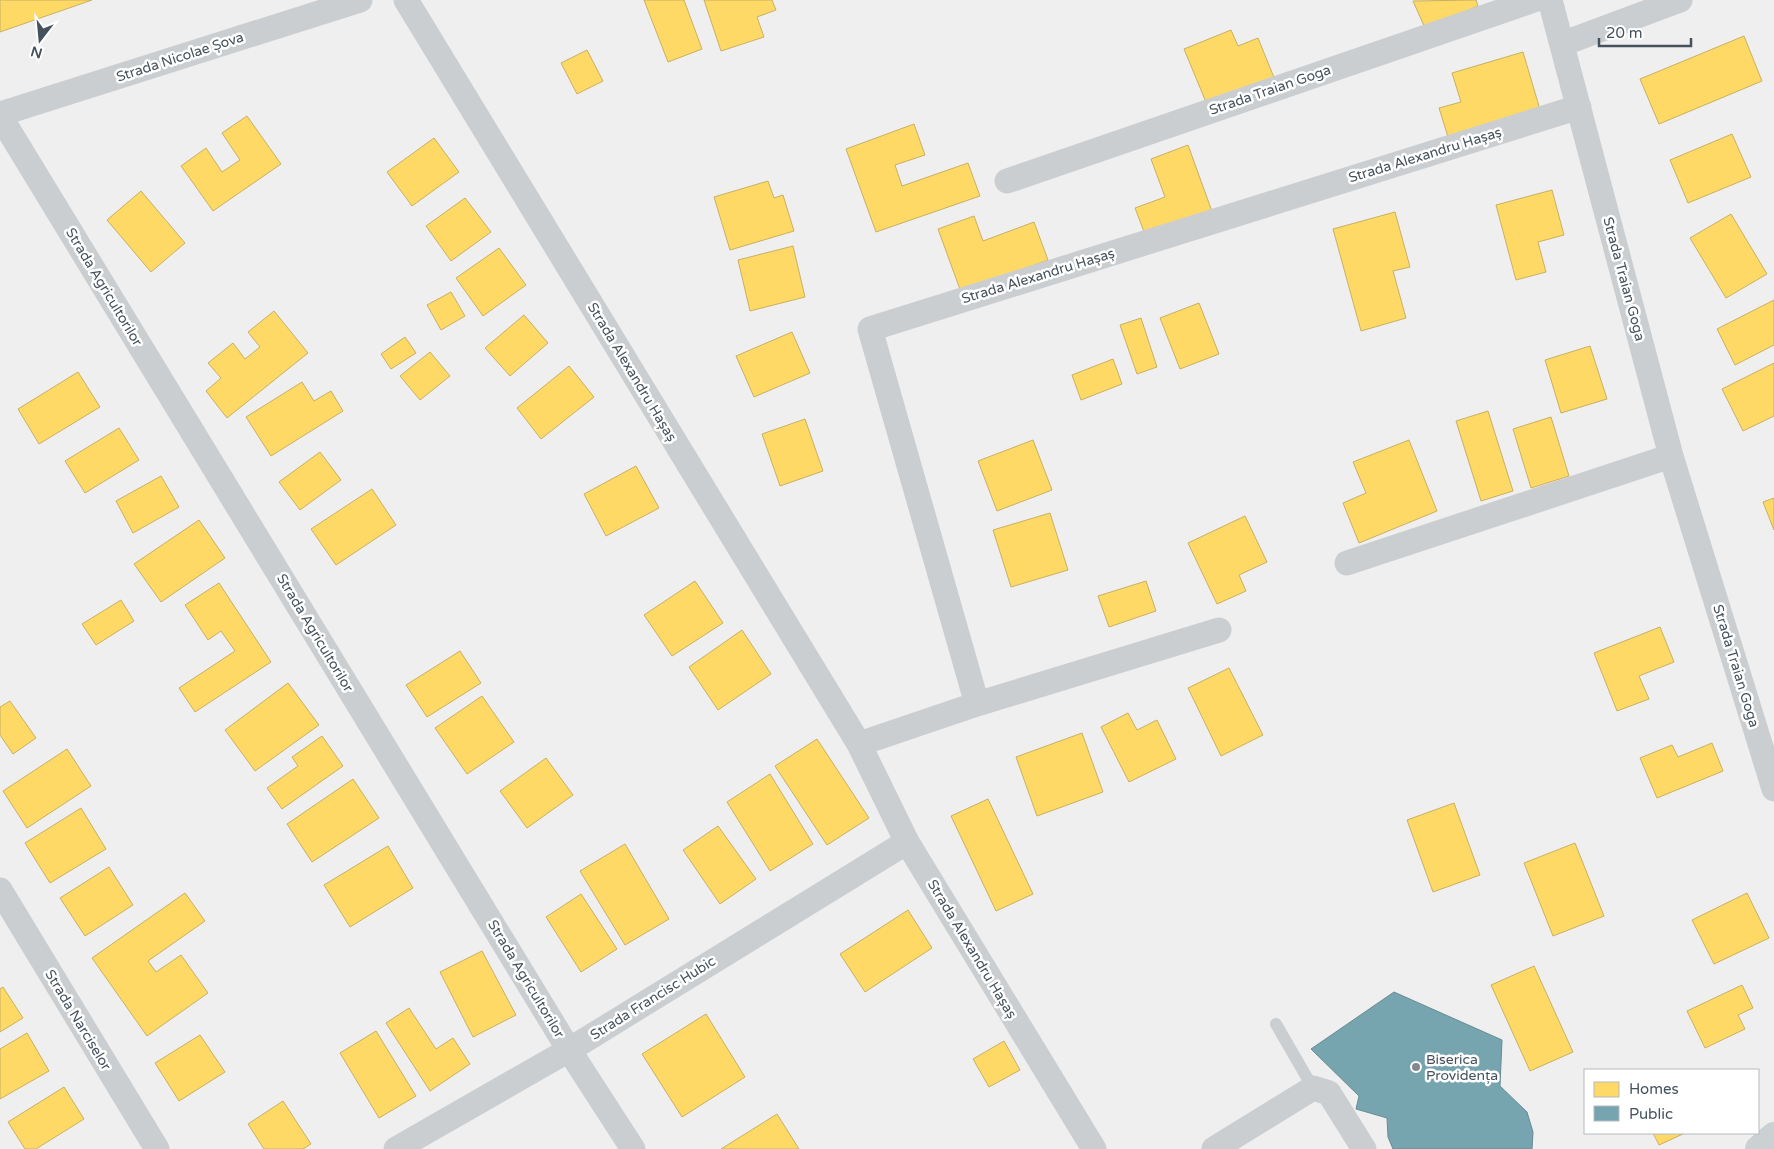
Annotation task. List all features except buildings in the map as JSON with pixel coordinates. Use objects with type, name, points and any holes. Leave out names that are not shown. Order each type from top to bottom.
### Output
[{"type":"street","name":"Strada Nicolae Șova","points":[[0,115],[360,0]]},
{"type":"street","name":"Strada Alexandru Hașaș","points":[[406,0],[858,744],[907,842],[1094,1149]]},
{"type":"street","name":"Strada Traian Goga","points":[[1007,181],[1534,0]]},
{"type":"street","name":"Strada Traian Goga","points":[[1550,0],[1672,456],[1774,789]]},
{"type":"street","points":[[1562,44],[1680,0]]},
{"type":"street","name":"Strada Alexandru Hașaș","points":[[977,704],[870,329],[1579,107]]},
{"type":"street","name":"Strada Agricultorilor","points":[[0,115],[569,1050],[633,1149]]},
{"type":"street","points":[[1347,563],[1672,456]]},
{"type":"street","points":[[858,744],[977,704],[1219,630]]},
{"type":"street","name":"Strada Francisc Hubic","points":[[396,1149],[569,1050],[907,842]]},
{"type":"street","name":"Strada Narciselor","points":[[0,890],[157,1149]]},
{"type":"street","points":[[1214,1149],[1313,1088],[1329,1094],[1364,1149]]},
{"type":"street","points":[[1759,1149],[1774,1136]]},
{"type":"lane","points":[[1276,1024],[1313,1088]]},
{"type":"place","name":"Biserica Providența","points":[[1416,1067]]}]
